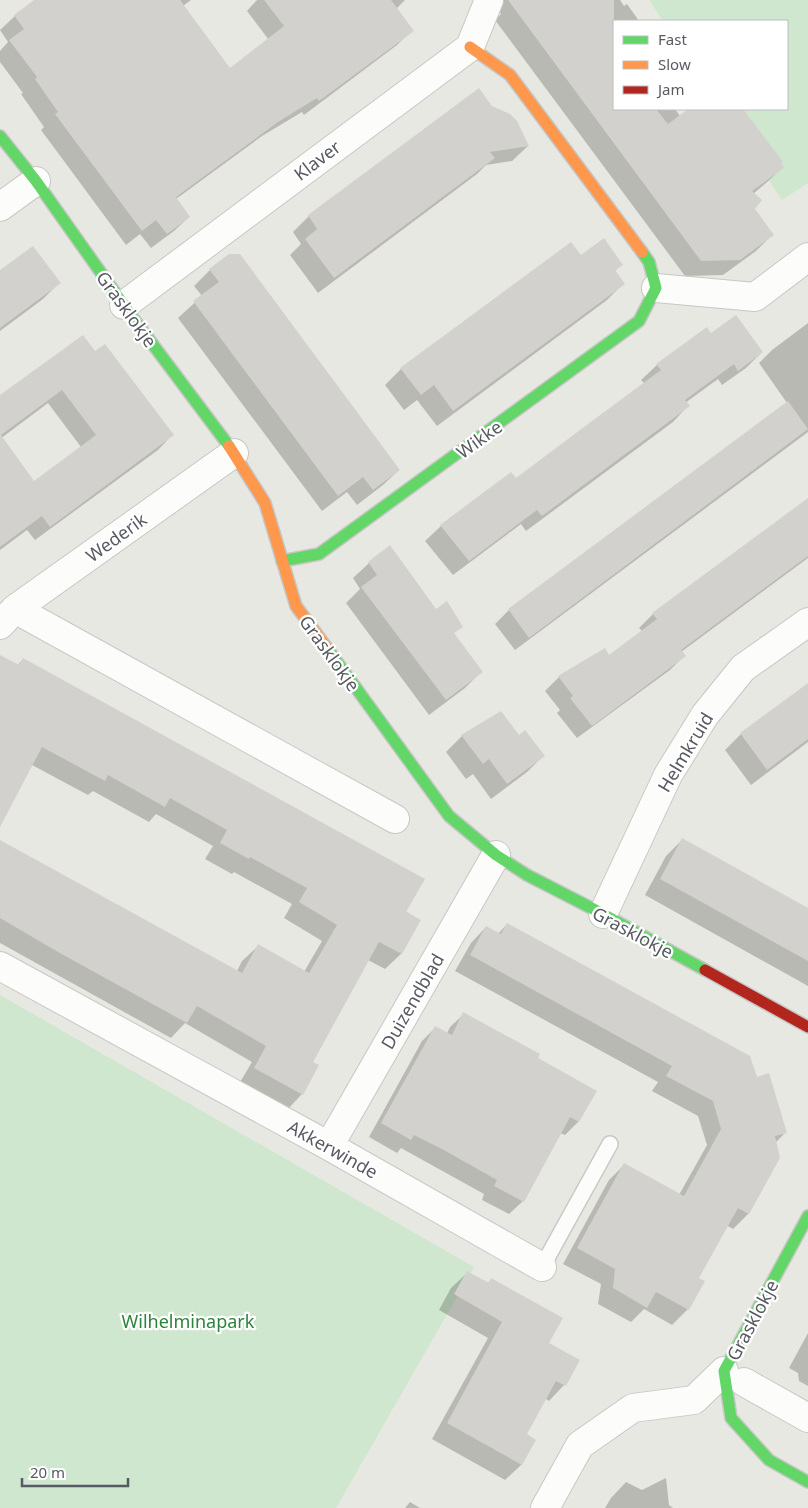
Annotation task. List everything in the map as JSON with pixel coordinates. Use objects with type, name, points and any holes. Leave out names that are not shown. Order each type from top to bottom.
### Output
[{"type":"street","points":[[489,0],[470,47],[510,75],[648,262],[656,288],[755,297],[808,257]]},
{"type":"street","name":"Klaver","points":[[124,305],[470,47]]},
{"type":"street","name":"Grasklokje","points":[[0,136],[36,181],[124,305],[234,453],[265,503],[296,606],[449,816],[496,855],[527,875],[603,914],[808,1027]]},
{"type":"street","points":[[0,207],[36,181]]},
{"type":"street","name":"Wikke","points":[[282,561],[319,554],[430,475],[639,321],[656,288]]},
{"type":"street","name":"Wederik","points":[[8,617],[234,453]]},
{"type":"street","points":[[8,617],[395,818]]},
{"type":"street","name":"Helmkruid","points":[[603,914],[668,775],[704,715],[743,668],[808,622]]},
{"type":"street","name":"Duizendblad","points":[[329,1146],[496,855]]},
{"type":"street","name":"Akkerwinde","points":[[0,966],[329,1146],[542,1267]]},
{"type":"street","name":"Grasklokje","points":[[734,1377],[808,1216]]},
{"type":"street","points":[[734,1377],[808,1418]]},
{"type":"street","points":[[734,1377],[731,1418],[769,1460],[808,1482]]},
{"type":"street","points":[[545,1508],[580,1445],[633,1408],[694,1400],[734,1377]]},
{"type":"lane","name":"Akkerwinde","points":[[542,1267],[610,1144]]},
{"type":"green space","points":[[649,0],[808,0],[808,183],[782,200],[723,110],[788,110],[788,20],[662,20]]},
{"type":"green space","name":"Wilhelminapark","points":[[0,995],[474,1267],[336,1508],[0,1508]]},
{"type":"building","points":[[34,0],[180,0],[230,68],[284,26],[264,0],[391,0],[414,31],[319,101],[317,98],[278,122],[176,197],[190,217],[167,234],[156,220],[142,231],[55,114],[58,112],[35,79],[37,77],[9,40],[24,29],[14,15]]},
{"type":"building","points":[[508,0],[614,0],[613,110],[657,110],[668,124],[687,110],[744,110],[783,162],[781,163],[784,168],[752,191],[762,200],[755,209],[774,235],[740,260],[701,261]]},
{"type":"building","points":[[479,88],[492,106],[510,114],[517,121],[529,146],[490,152],[495,158],[334,278],[305,239],[317,229],[308,215]]},
{"type":"building","points":[[604,238],[623,265],[615,270],[625,284],[453,411],[434,385],[421,395],[400,368],[571,242],[581,255]]},
{"type":"building","points":[[33,246],[61,283],[0,328],[0,270]]},
{"type":"building","points":[[229,254],[240,254],[400,470],[373,490],[363,477],[338,496],[193,301],[219,282],[209,269]]},
{"type":"building","points":[[736,315],[763,352],[738,371],[734,364],[685,400],[690,406],[542,516],[537,510],[469,561],[440,525],[511,472],[516,478],[661,370],[656,364],[707,327],[711,333]]},
{"type":"building","points":[[83,335],[95,351],[105,344],[174,435],[50,527],[42,516],[0,547],[0,395]],"holes":[[[62,390],[96,435],[34,481],[1,435]]]},
{"type":"building","points":[[788,401],[808,429],[529,638],[508,609]]},
{"type":"building","points":[[808,498],[808,556],[681,650],[686,656],[592,726],[570,698],[573,696],[558,676],[605,648],[609,655],[657,619],[652,613]]},
{"type":"building","points":[[390,545],[436,609],[447,601],[463,627],[454,633],[483,672],[446,700],[361,587],[377,575],[368,562]]},
{"type":"building","points":[[0,655],[19,665],[23,658],[425,879],[406,912],[421,920],[402,954],[379,942],[313,1062],[319,1065],[303,1095],[254,1068],[266,1046],[197,1006],[187,1023],[0,918],[0,840],[242,973],[258,944],[309,973],[337,925],[299,902],[307,888],[220,843],[227,830],[170,798],[165,807],[108,775],[105,781],[42,747],[0,827]]},
{"type":"building","points":[[808,683],[808,739],[767,770],[740,733]]},
{"type":"building","points":[[501,711],[519,735],[525,730],[545,756],[507,784],[489,759],[483,764],[461,735]]},
{"type":"building","points":[[682,838],[808,908],[808,961],[660,879]]},
{"type":"building","points":[[507,923],[750,1056],[757,1077],[769,1073],[787,1133],[775,1136],[780,1158],[749,1214],[738,1208],[699,1278],[705,1281],[689,1310],[656,1292],[647,1308],[613,1288],[615,1269],[577,1248],[624,1163],[684,1196],[721,1129],[713,1101],[666,1076],[672,1066],[470,955],[486,926],[501,934]]},
{"type":"building","points":[[463,1012],[540,1054],[538,1058],[597,1091],[579,1122],[570,1117],[524,1202],[494,1186],[497,1180],[442,1149],[414,1135],[411,1140],[381,1123],[435,1026],[452,1035]]},
{"type":"building","points":[[467,1271],[489,1283],[491,1278],[563,1318],[549,1343],[580,1360],[566,1386],[556,1381],[527,1434],[536,1440],[522,1465],[447,1423],[502,1322],[454,1294]]},
{"type":"traffic: fast","points":[[0,136],[36,181],[133,318],[229,446]]},
{"type":"traffic: fast","points":[[282,561],[319,554],[639,321],[656,288],[649,262],[642,252]]},
{"type":"traffic: fast","points":[[327,648],[449,816],[496,855],[527,875],[705,970]]},
{"type":"traffic: fast","points":[[808,1216],[724,1371],[731,1418],[769,1460],[808,1482]]},
{"type":"traffic: slow","points":[[470,47],[510,75],[642,252]]},
{"type":"traffic: slow","points":[[229,446],[265,503],[296,606],[327,648]]},
{"type":"traffic: jam","points":[[705,970],[808,1027]]}]
